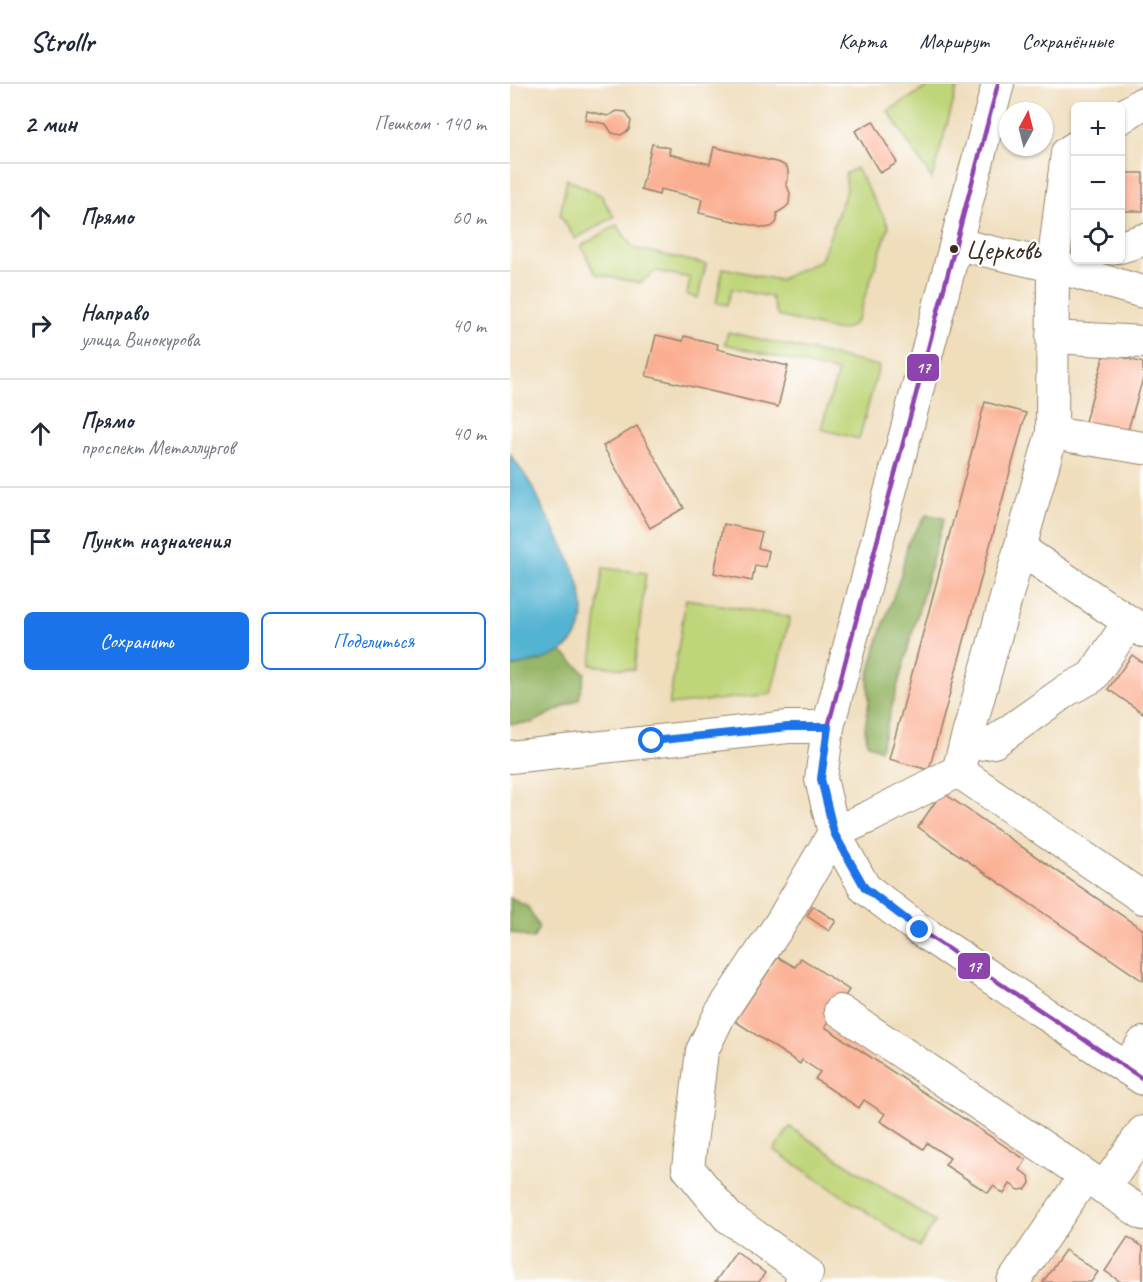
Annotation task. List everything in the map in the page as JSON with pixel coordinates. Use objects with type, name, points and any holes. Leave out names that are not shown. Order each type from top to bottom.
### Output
[{"type":"street","points":[[998,84],[828,727],[821,779],[834,833],[865,888],[920,930],[1137,1063]]},
{"type":"street","points":[[1125,115],[1143,104]]},
{"type":"street","points":[[961,759],[1052,433],[1052,337],[1064,263],[1067,153],[1071,150]]},
{"type":"street","points":[[1125,245],[1143,240]]},
{"type":"street","points":[[956,244],[1064,263],[1140,298]]},
{"type":"street","points":[[1052,337],[1143,342]]},
{"type":"street","points":[[1052,433],[1143,448]]},
{"type":"street","points":[[801,1282],[807,1272],[728,1216],[688,1168],[702,1051],[720,1014],[782,921],[834,833],[871,816],[961,759],[994,742],[1067,690],[1092,677],[1139,626],[1020,549]]},
{"type":"street","points":[[510,757],[788,727],[828,727]]},
{"type":"street","points":[[961,759],[1143,898]]},
{"type":"street","points":[[840,1011],[1143,1214]]},
{"type":"street","points":[[1013,1282],[1095,1182],[1143,1132]]},
{"type":"green space","points":[[932,84],[958,85],[932,179],[888,111]]},
{"type":"green space","points":[[856,168],[889,226],[855,323],[841,330],[834,330],[778,316],[771,297],[732,289],[727,305],[716,303],[723,268],[779,280],[821,260],[847,189],[845,174]]},
{"type":"green space","points":[[567,179],[601,195],[614,217],[575,239],[560,215]]},
{"type":"green space","points":[[617,225],[633,248],[706,264],[698,298],[687,295],[690,278],[656,271],[640,283],[596,274],[581,246]]},
{"type":"green space","points":[[728,332],[879,366],[859,439],[821,429],[838,372],[725,344]]},
{"type":"green space","points":[[926,515],[944,518],[880,750],[867,743],[865,728],[869,701],[868,678],[901,574],[908,542]]},
{"type":"green space","points":[[603,568],[646,573],[634,670],[591,665]]},
{"type":"green space","points":[[686,599],[790,617],[771,694],[669,705]]},
{"type":"green space","points":[[561,651],[585,673],[579,699],[532,723],[510,724],[510,667],[540,661]]},
{"type":"green space","points":[[510,898],[528,907],[539,928],[533,939],[510,932]]},
{"type":"green space","points":[[790,1127],[935,1222],[919,1247],[774,1150]]},
{"type":"water","points":[[510,454],[531,484],[569,559],[581,594],[583,611],[581,627],[567,647],[544,659],[510,667]]},
{"type":"building","points":[[587,111],[608,116],[617,111],[626,112],[631,121],[629,130],[621,135],[612,133],[606,124],[585,120]]},
{"type":"building","points":[[873,121],[897,163],[880,173],[855,131]]},
{"type":"building","points":[[652,144],[670,148],[669,154],[710,164],[714,147],[780,163],[787,167],[788,171],[786,183],[790,193],[789,204],[777,213],[775,224],[764,228],[699,213],[702,199],[660,189],[659,195],[641,190]]},
{"type":"building","points":[[1125,173],[1143,173],[1143,211],[1125,211]]},
{"type":"building","points":[[656,335],[683,341],[684,336],[718,344],[717,349],[788,366],[778,407],[646,376]]},
{"type":"building","points":[[1105,352],[1143,363],[1143,378],[1126,437],[1084,425]]},
{"type":"building","points":[[985,402],[1026,413],[929,770],[889,759]]},
{"type":"building","points":[[637,426],[684,508],[650,528],[603,446]]},
{"type":"building","points":[[724,524],[762,532],[758,548],[769,551],[766,567],[755,565],[752,581],[714,573]]},
{"type":"building","points":[[1132,655],[1143,663],[1143,713],[1108,689]]},
{"type":"building","points":[[942,792],[1143,930],[1143,981],[918,827]]},
{"type":"building","points":[[813,906],[836,921],[829,931],[807,916]]},
{"type":"building","points":[[778,957],[795,967],[801,958],[849,990],[825,1027],[1026,1160],[1020,1170],[1029,1176],[1030,1183],[1026,1189],[1019,1190],[1010,1184],[1004,1194],[993,1186],[988,1193],[945,1165],[950,1158],[927,1143],[923,1149],[880,1121],[885,1114],[864,1100],[859,1108],[815,1079],[820,1072],[802,1060],[800,1064],[735,1021]]},
{"type":"building","points":[[1128,1237],[1143,1247],[1143,1282],[1121,1282],[1105,1271]]},
{"type":"building","points":[[1065,1250],[1098,1272],[1091,1282],[1043,1282]]},
{"type":"building","points":[[736,1252],[765,1273],[759,1282],[715,1282]]},
{"type":"transit line","name":"17","points":[[998,84],[828,727],[821,779],[834,833],[865,888],[920,930],[1143,1079]]},
{"type":"place","name":"Церковь","points":[[954,249]]},
{"type":"route","points":[[652,741],[788,727],[828,727],[821,779],[834,833],[865,888],[920,930]]}]
